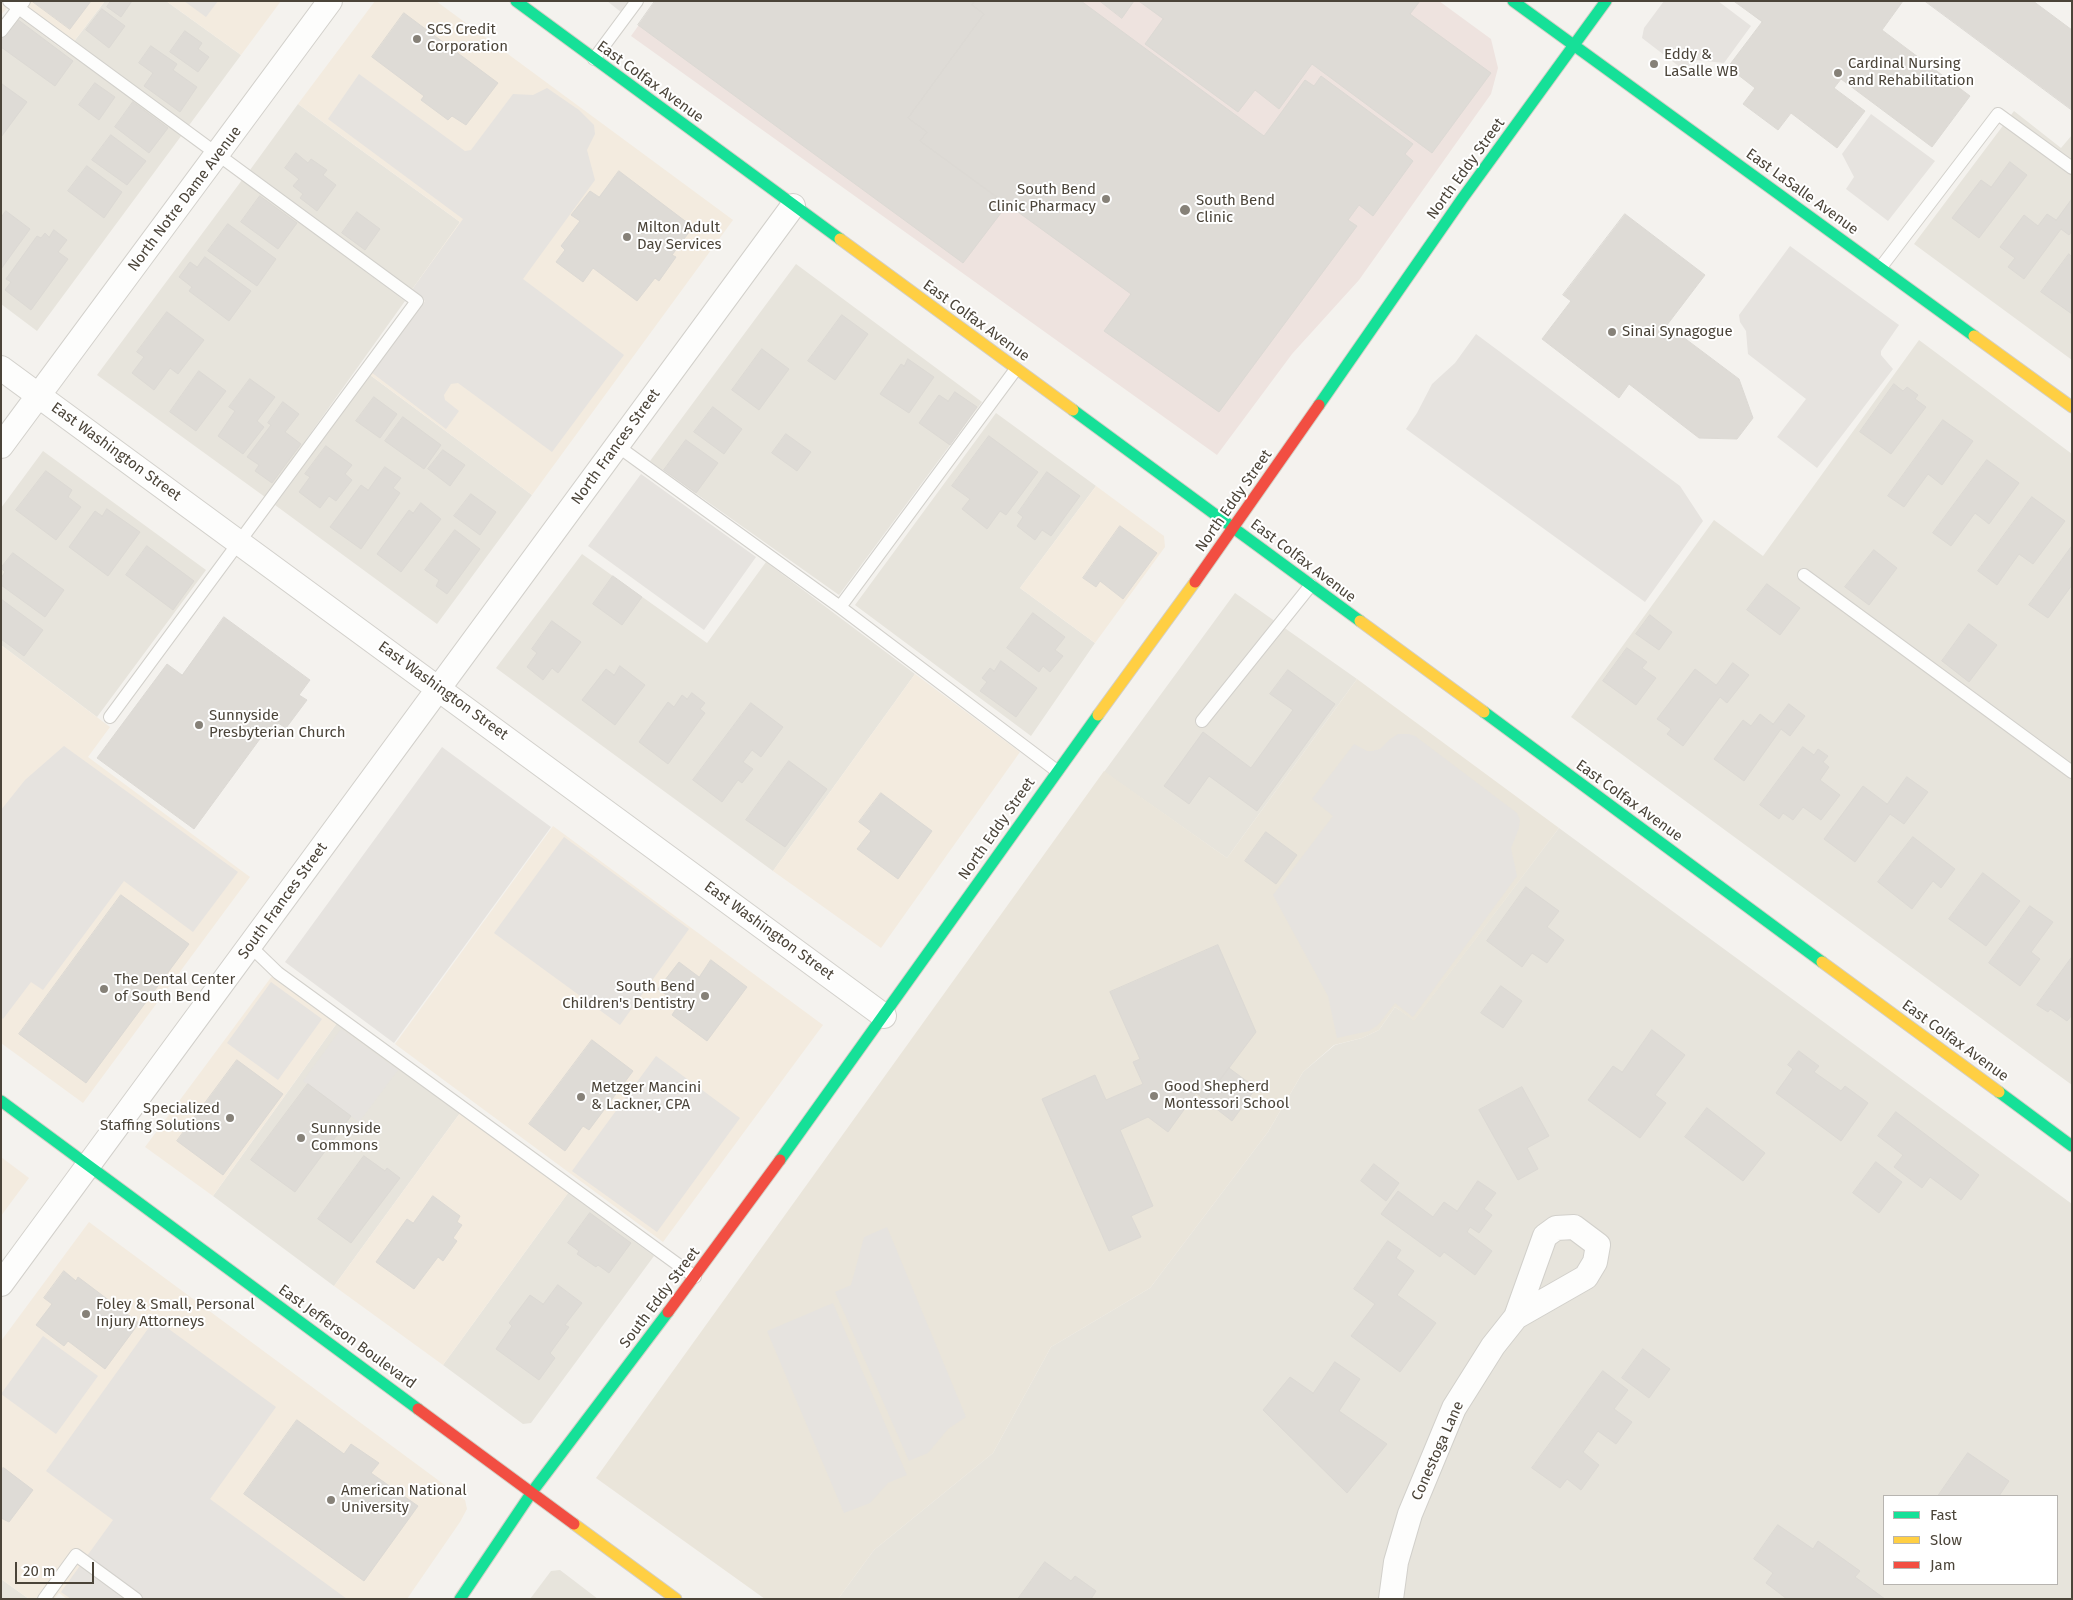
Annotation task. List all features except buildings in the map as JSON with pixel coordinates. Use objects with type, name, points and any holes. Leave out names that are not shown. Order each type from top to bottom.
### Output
[{"type":"main road","name":"East Colfax Avenue","points":[[516,1],[2072,1146]]},
{"type":"main road","name":"East LaSalle Avenue","points":[[1514,1],[2072,407]]},
{"type":"main road","name":"North Eddy Street","points":[[884,1016],[1057,771],[1234,528],[1462,199],[1606,1]]},
{"type":"main road","name":"South Eddy Street","points":[[460,1599],[532,1492],[695,1277],[884,1016]]},
{"type":"main road","name":"East Jefferson Boulevard","points":[[1,1101],[676,1599]]},
{"type":"street","name":"North Notre Dame Avenue","points":[[1,446],[330,1]]},
{"type":"street","name":"North Frances Street","points":[[440,688],[616,445],[793,206]]},
{"type":"street","name":"East Washington Street","points":[[1,368],[440,688],[884,1016]]},
{"type":"street","name":"South Frances Street","points":[[1,1284],[440,688]]},
{"type":"street","name":"Conestoga Lane","points":[[1391,1599],[1396,1562],[1410,1514],[1454,1408],[1493,1346],[1516,1317]]},
{"type":"lane","points":[[594,59],[637,1]]},
{"type":"lane","points":[[1,31],[17,4],[417,301],[110,717]]},
{"type":"lane","points":[[1881,267],[1998,114],[2072,168]]},
{"type":"lane","points":[[840,607],[1016,369]]},
{"type":"lane","points":[[616,445],[840,607],[1057,771]]},
{"type":"lane","points":[[1804,576],[2072,772]]},
{"type":"lane","points":[[1202,721],[1311,585]]},
{"type":"lane","points":[[250,946],[278,973],[695,1277]]},
{"type":"lane","points":[[44,1599],[76,1555],[136,1599]]},
{"type":"shaded area","points":[[1,1],[105,1],[66,52],[7,8],[1,15]]},
{"type":"shaded area","points":[[105,1],[166,1],[241,55],[37,331],[1,304],[1,40],[19,17],[66,52]]},
{"type":"shaded area","points":[[166,1],[281,1],[241,55]]},
{"type":"shaded area","points":[[184,1],[218,1],[206,17]]},
{"type":"shaded area","points":[[375,1],[436,1],[733,220],[532,495],[370,375],[425,301],[411,291],[460,222],[298,104]]},
{"type":"shaded area","points":[[607,1],[637,1],[626,16]]},
{"type":"shaded area","points":[[656,1],[1439,1],[1491,39],[1498,68],[1491,94],[1359,280],[1292,354],[1217,455],[631,36]]},
{"type":"shaded area","points":[[1664,1],[1718,1],[1751,26],[1724,63],[1695,60],[1685,71],[1642,38],[1644,28]]},
{"type":"shaded area","points":[[359,74],[465,151],[471,150],[513,94],[533,95],[547,88],[579,110],[594,125],[595,134],[587,150],[595,180],[523,279],[624,355],[552,452],[458,383],[451,384],[444,395],[445,400],[459,411],[446,429],[371,372],[425,301],[411,291],[463,219],[328,119]]},
{"type":"shaded area","points":[[298,104],[460,222],[411,291],[250,170]]},
{"type":"shaded area","points":[[2014,111],[2061,148],[2072,135],[2072,360],[1914,244]]},
{"type":"shaded area","points":[[1871,114],[1935,161],[1888,221],[1846,189],[1854,177],[1842,154]]},
{"type":"shaded area","points":[[242,180],[405,301],[265,497],[97,375]]},
{"type":"shaded area","points":[[1790,246],[1899,325],[1881,351],[1881,355],[1893,369],[1817,468],[1777,437],[1806,399],[1748,354],[1746,331],[1740,322],[1739,315]]},
{"type":"shaded area","points":[[796,264],[982,402],[839,595],[650,461]]},
{"type":"shaded area","points":[[1476,334],[1680,486],[1703,521],[1645,602],[1406,429],[1417,413],[1432,384],[1455,363]]},
{"type":"shaded area","points":[[1919,340],[2072,454],[2072,1085],[1571,717],[1714,520],[1763,556]]},
{"type":"shaded area","points":[[370,375],[532,495],[437,624],[275,505]]},
{"type":"shaded area","points":[[996,413],[1096,486],[1020,588],[1095,643],[1031,736],[855,605]]},
{"type":"shaded area","points":[[43,451],[206,570],[97,717],[1,645],[1,508]]},
{"type":"shaded area","points":[[641,474],[756,557],[704,630],[588,546]]},
{"type":"shaded area","points":[[1096,486],[1164,536],[1165,547],[1095,643],[1020,588]]},
{"type":"shaded area","points":[[582,554],[707,643],[766,562],[915,674],[773,871],[496,668]]},
{"type":"shaded area","points":[[1235,593],[1357,679],[1227,858],[1104,772]]},
{"type":"shaded area","points":[[1,645],[110,727],[88,757],[250,877],[83,1103],[1,1043]]},
{"type":"shaded area","points":[[915,674],[1020,752],[881,948],[773,871]]},
{"type":"shaded area","points":[[1357,679],[1559,828],[1414,1021],[1395,1007],[1379,1030],[1362,1038],[1334,1045],[1303,1072],[1268,1132],[1150,1288],[1051,1347],[993,1453],[874,1550],[838,1599],[765,1599],[596,1478],[1104,771],[1227,858]]},
{"type":"shaded area","points":[[1398,734],[1415,736],[1517,813],[1520,820],[1519,828],[1511,848],[1517,876],[1413,1017],[1395,1003],[1378,1025],[1369,1031],[1337,1038],[1328,996],[1273,895],[1333,816],[1312,799],[1354,744],[1367,751],[1372,751],[1380,749]]},
{"type":"shaded area","points":[[64,746],[238,872],[193,932],[124,881],[43,990],[31,982],[3,1019],[1,1017],[1,810],[25,780]]},
{"type":"shaded area","points":[[442,747],[551,827],[394,1043],[285,962]]},
{"type":"shaded area","points":[[553,826],[823,1025],[663,1242],[395,1044]]},
{"type":"shaded area","points":[[1559,828],[2072,1204],[2072,1599],[838,1599],[874,1550],[993,1453],[1051,1347],[1150,1288],[1268,1132],[1303,1072],[1335,1045],[1362,1038],[1379,1030],[1395,1007],[1414,1020]]},
{"type":"shaded area","points":[[564,837],[689,929],[620,1025],[494,933]]},
{"type":"shaded area","points":[[272,976],[337,1023],[213,1196],[145,1147]]},
{"type":"shaded area","points":[[271,982],[322,1019],[278,1080],[227,1043]]},
{"type":"shaded area","points":[[337,1023],[460,1113],[334,1286],[213,1196]]},
{"type":"shaded area","points":[[341,1029],[398,1070],[359,1122],[303,1081]]},
{"type":"shaded area","points":[[656,1056],[740,1118],[657,1232],[572,1171]]},
{"type":"shaded area","points":[[460,1113],[568,1193],[443,1365],[334,1286]]},
{"type":"shaded area","points":[[1,1157],[29,1178],[1,1216]]},
{"type":"shaded area","points":[[568,1193],[654,1256],[531,1423],[523,1424],[443,1365]]},
{"type":"shaded area","points":[[89,1222],[465,1500],[467,1509],[460,1522],[407,1599],[67,1599],[59,1593],[54,1599],[29,1599],[1,1579],[1,1341]]},
{"type":"shaded area","points":[[887,1227],[966,1417],[948,1429],[928,1453],[909,1461],[835,1292],[851,1285],[864,1237]]},
{"type":"shaded area","points":[[833,1303],[907,1475],[888,1483],[870,1503],[844,1513],[767,1331]]},
{"type":"shaded area","points":[[155,1319],[276,1407],[210,1499],[347,1599],[71,1599],[61,1592],[113,1520],[46,1471]]},
{"type":"shaded area","points":[[43,1336],[98,1376],[56,1434],[1,1394]]},
{"type":"shaded area","points":[[560,1570],[598,1599],[530,1599],[551,1571]]},
{"type":"shaded area","points":[[1,1579],[29,1599],[1,1599]]},
{"type":"traffic: fast","points":[[516,1],[840,239]]},
{"type":"traffic: fast","points":[[1513,1],[1974,336]]},
{"type":"traffic: fast","points":[[1319,405],[1462,199],[1606,1]]},
{"type":"traffic: fast","points":[[1073,410],[1360,621]]},
{"type":"traffic: fast","points":[[1484,712],[1822,962]]},
{"type":"traffic: fast","points":[[780,1160],[1098,715]]},
{"type":"traffic: fast","points":[[1999,1092],[2072,1146]]},
{"type":"traffic: fast","points":[[1,1101],[418,1409]]},
{"type":"traffic: fast","points":[[460,1599],[532,1492],[668,1312]]},
{"type":"traffic: slow","points":[[840,239],[1073,410]]},
{"type":"traffic: slow","points":[[1974,336],[2072,407]]},
{"type":"traffic: slow","points":[[1098,715],[1195,582]]},
{"type":"traffic: slow","points":[[1360,621],[1484,712]]},
{"type":"traffic: slow","points":[[1822,962],[1999,1092]]},
{"type":"traffic: slow","points":[[574,1524],[676,1599]]},
{"type":"traffic: jam","points":[[1195,582],[1319,405]]},
{"type":"traffic: jam","points":[[668,1312],[780,1160]]},
{"type":"traffic: jam","points":[[418,1409],[574,1524]]},
{"type":"place","name":"SCS Credit Corporation","points":[[417,39]]},
{"type":"place","name":"Eddy & LaSalle WB","points":[[1654,64]]},
{"type":"place","name":"Cardinal Nursing and Rehabilitation","points":[[1838,73]]},
{"type":"place","name":"South Bend Clinic Pharmacy","points":[[1106,199]]},
{"type":"place","name":"South Bend Clinic","points":[[1185,210]]},
{"type":"place","name":"Milton Adult Day Services","points":[[627,237]]},
{"type":"place","name":"Sinai Synagogue","points":[[1612,332]]},
{"type":"place","name":"Sunnyside Presbyterian Church","points":[[199,725]]},
{"type":"place","name":"The Dental Center of South Bend","points":[[104,989]]},
{"type":"place","name":"South Bend Children's Dentistry","points":[[705,996]]},
{"type":"place","name":"Good Shepherd Montessori School","points":[[1154,1096]]},
{"type":"place","name":"Metzger Mancini & Lackner, CPA","points":[[581,1097]]},
{"type":"place","name":"Specialized Staffing Solutions","points":[[230,1118]]},
{"type":"place","name":"Sunnyside Commons","points":[[301,1138]]},
{"type":"place","name":"Foley & Small, Personal Injury Attorneys","points":[[86,1314]]},
{"type":"place","name":"American National University","points":[[331,1500]]}]
